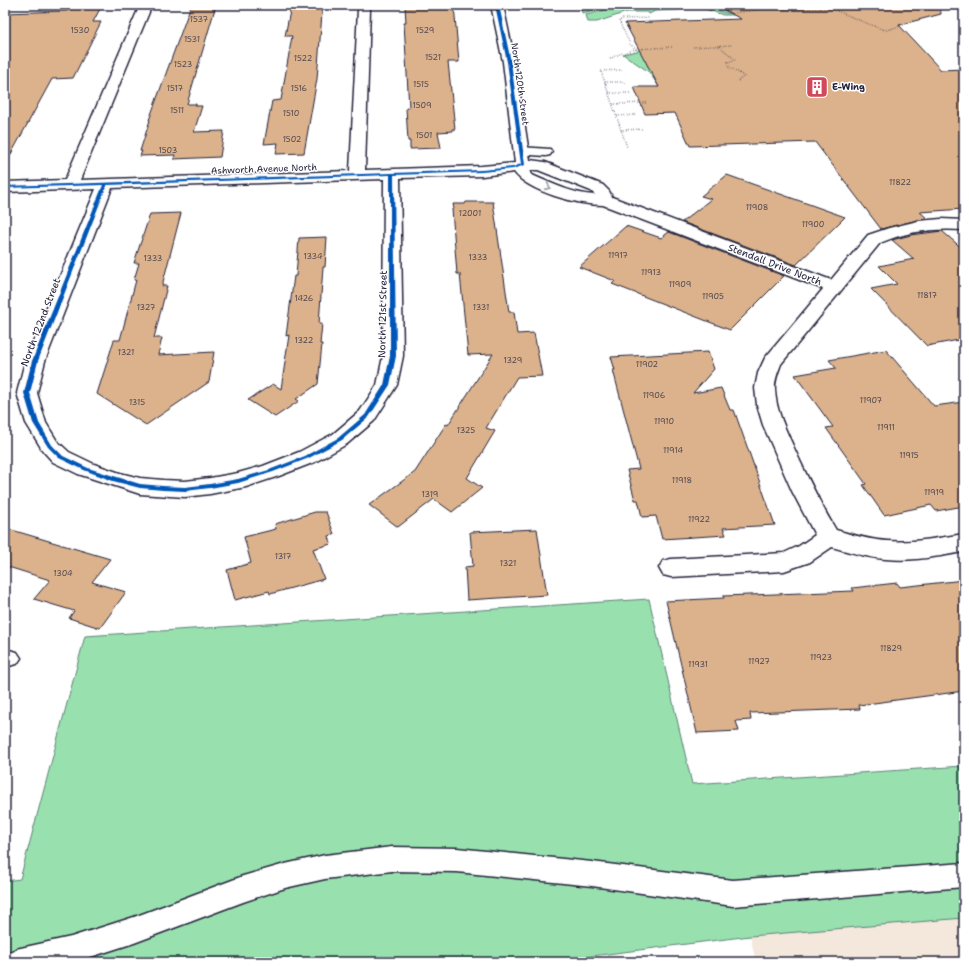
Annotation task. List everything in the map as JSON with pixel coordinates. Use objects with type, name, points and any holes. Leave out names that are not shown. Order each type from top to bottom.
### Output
[{"type":"street","points":[[71,184],[146,5]]},
{"type":"street","name":"North 120th Street","points":[[497,5],[509,62],[522,158]]},
{"type":"street","points":[[357,175],[364,9]]},
{"type":"street","name":"Ashworth Avenue North","points":[[5,187],[496,170],[513,168],[522,158]]},
{"type":"street","name":"Stendall Drive North","points":[[522,158],[522,172],[527,178],[572,197],[584,200],[605,200],[833,287],[772,362],[767,375],[765,391],[767,405],[806,500],[828,537]]},
{"type":"street","name":"North 121st Street","points":[[185,489],[238,481],[299,461],[340,439],[367,416],[387,384],[392,356],[392,174]]},
{"type":"street","name":"North 122nd Street","points":[[106,183],[34,361],[27,393],[36,423],[50,446],[61,457],[86,469],[140,486],[185,489]]},
{"type":"street","points":[[833,287],[874,239],[884,234],[936,224],[964,225]]},
{"type":"street","points":[[671,568],[784,562],[794,560],[805,554],[828,537],[876,549],[899,551],[920,550],[964,543]]},
{"type":"lane","points":[[522,158],[546,152]]},
{"type":"lane","points":[[16,962],[71,950],[134,930],[285,876],[325,867],[392,859],[423,858],[472,862],[592,874],[734,893],[964,874]]},
{"type":"path","points":[[707,5],[731,13],[766,9],[830,8],[880,29],[887,30],[906,24]]},
{"type":"path","points":[[636,49],[630,44],[619,21],[623,19],[649,18]]},
{"type":"path","points":[[693,47],[732,45]]},
{"type":"path","points":[[720,46],[725,53],[731,55],[735,60],[728,62],[730,68],[744,76],[737,82]]},
{"type":"path","points":[[610,59],[616,55],[636,49],[673,47]]},
{"type":"path","points":[[622,70],[601,71],[627,147]]},
{"type":"path","points":[[605,82],[626,82]]},
{"type":"path","points":[[609,93],[630,93]]},
{"type":"path","points":[[613,104],[648,103]]},
{"type":"path","points":[[617,116],[637,116]]},
{"type":"path","points":[[621,130],[642,129]]},
{"type":"shaded area","points":[[964,918],[964,962],[756,962],[750,936]]},
{"type":"green space","points":[[590,5],[617,5],[582,13],[581,8]]},
{"type":"green space","points":[[624,5],[704,5],[722,12],[737,15],[723,15],[700,7],[655,11],[649,14],[648,12],[627,12],[597,22],[588,22],[586,15]]},
{"type":"green space","points":[[642,50],[661,87],[659,87],[649,72],[623,54]]},
{"type":"green space","points":[[649,599],[692,784],[964,766],[964,918],[750,936],[544,962],[5,962],[5,881],[20,879],[85,636]]},
{"type":"building","points":[[71,5],[102,5],[93,22],[101,22],[73,78],[52,79],[5,165],[5,13],[67,11]]},
{"type":"building","points":[[191,5],[216,5],[187,104],[202,106],[194,132],[224,131],[220,157],[174,159],[175,155],[140,156],[142,151],[140,151],[149,120]]},
{"type":"building","points":[[320,5],[322,13],[317,79],[304,153],[276,154],[278,143],[264,144],[272,101],[281,100],[292,36],[285,36],[291,6]]},
{"type":"building","points":[[454,5],[459,62],[448,62],[455,129],[452,129],[453,131],[438,132],[441,148],[410,149],[410,141],[408,141],[406,108],[409,108],[404,23],[406,23],[405,6]]},
{"type":"building","points":[[715,5],[940,5],[941,14],[899,25],[941,70],[964,69],[964,209],[920,212],[928,219],[881,229],[815,142],[690,146],[675,113],[645,114],[634,87],[659,87],[625,23],[741,19]]},
{"type":"building","points":[[727,175],[845,217],[796,265],[682,222],[711,199],[701,196]]},
{"type":"building","points":[[466,202],[493,202],[509,312],[514,312],[517,334],[534,333],[542,376],[517,377],[486,428],[495,431],[467,478],[482,488],[452,512],[434,499],[398,527],[369,505],[415,472],[446,424],[448,425],[493,354],[468,355],[460,274],[457,274],[452,209],[454,209],[453,204],[465,204]]},
{"type":"building","points":[[181,213],[162,286],[167,286],[154,338],[162,338],[158,355],[214,352],[209,382],[146,425],[97,394],[114,340],[120,340],[136,280],[134,280],[139,263],[134,263],[150,214]]},
{"type":"building","points":[[626,226],[661,238],[669,232],[784,276],[730,330],[612,284],[615,281],[579,267]]},
{"type":"building","points":[[942,231],[964,250],[964,339],[927,346],[871,289],[897,284],[879,266],[914,259],[892,240],[911,235]]},
{"type":"building","points":[[327,237],[325,267],[323,267],[319,324],[322,324],[320,344],[322,344],[318,384],[296,399],[299,401],[275,417],[248,400],[273,384],[281,389],[289,335],[286,336],[294,276],[296,276],[299,238]]},
{"type":"building","points":[[886,350],[934,406],[964,402],[964,506],[936,511],[931,505],[884,515],[863,485],[866,484],[826,428],[833,427],[795,375],[836,368],[829,360]]},
{"type":"building","points":[[708,352],[714,369],[693,393],[721,388],[730,410],[734,410],[775,525],[723,528],[726,535],[662,539],[656,516],[642,517],[638,500],[635,500],[627,470],[639,469],[613,370],[615,370],[611,357]]},
{"type":"building","points":[[315,512],[326,512],[334,534],[329,536],[331,544],[313,549],[324,579],[270,594],[269,591],[235,600],[227,570],[251,563],[244,537],[276,529],[275,524]]},
{"type":"building","points":[[5,528],[110,559],[92,582],[126,592],[100,628],[69,618],[74,611],[34,599],[50,580],[5,566]]},
{"type":"building","points":[[537,529],[547,595],[467,600],[465,567],[473,566],[470,532]]},
{"type":"building","points":[[964,580],[964,691],[859,705],[860,709],[750,713],[751,720],[736,721],[739,731],[697,733],[666,601],[724,598],[723,596],[854,591],[852,588],[897,583],[900,587]]},
{"type":"cycle path","points":[[5,187],[482,171],[513,168],[523,165],[509,62],[497,5]]},
{"type":"cycle path","points":[[106,183],[35,361],[27,393],[36,423],[50,446],[61,457],[86,469],[140,486],[185,489],[238,481],[271,471],[307,457],[340,439],[367,416],[387,385],[393,356],[392,174]]},
{"type":"place","name":"E-Wing","points":[[817,87]]}]
